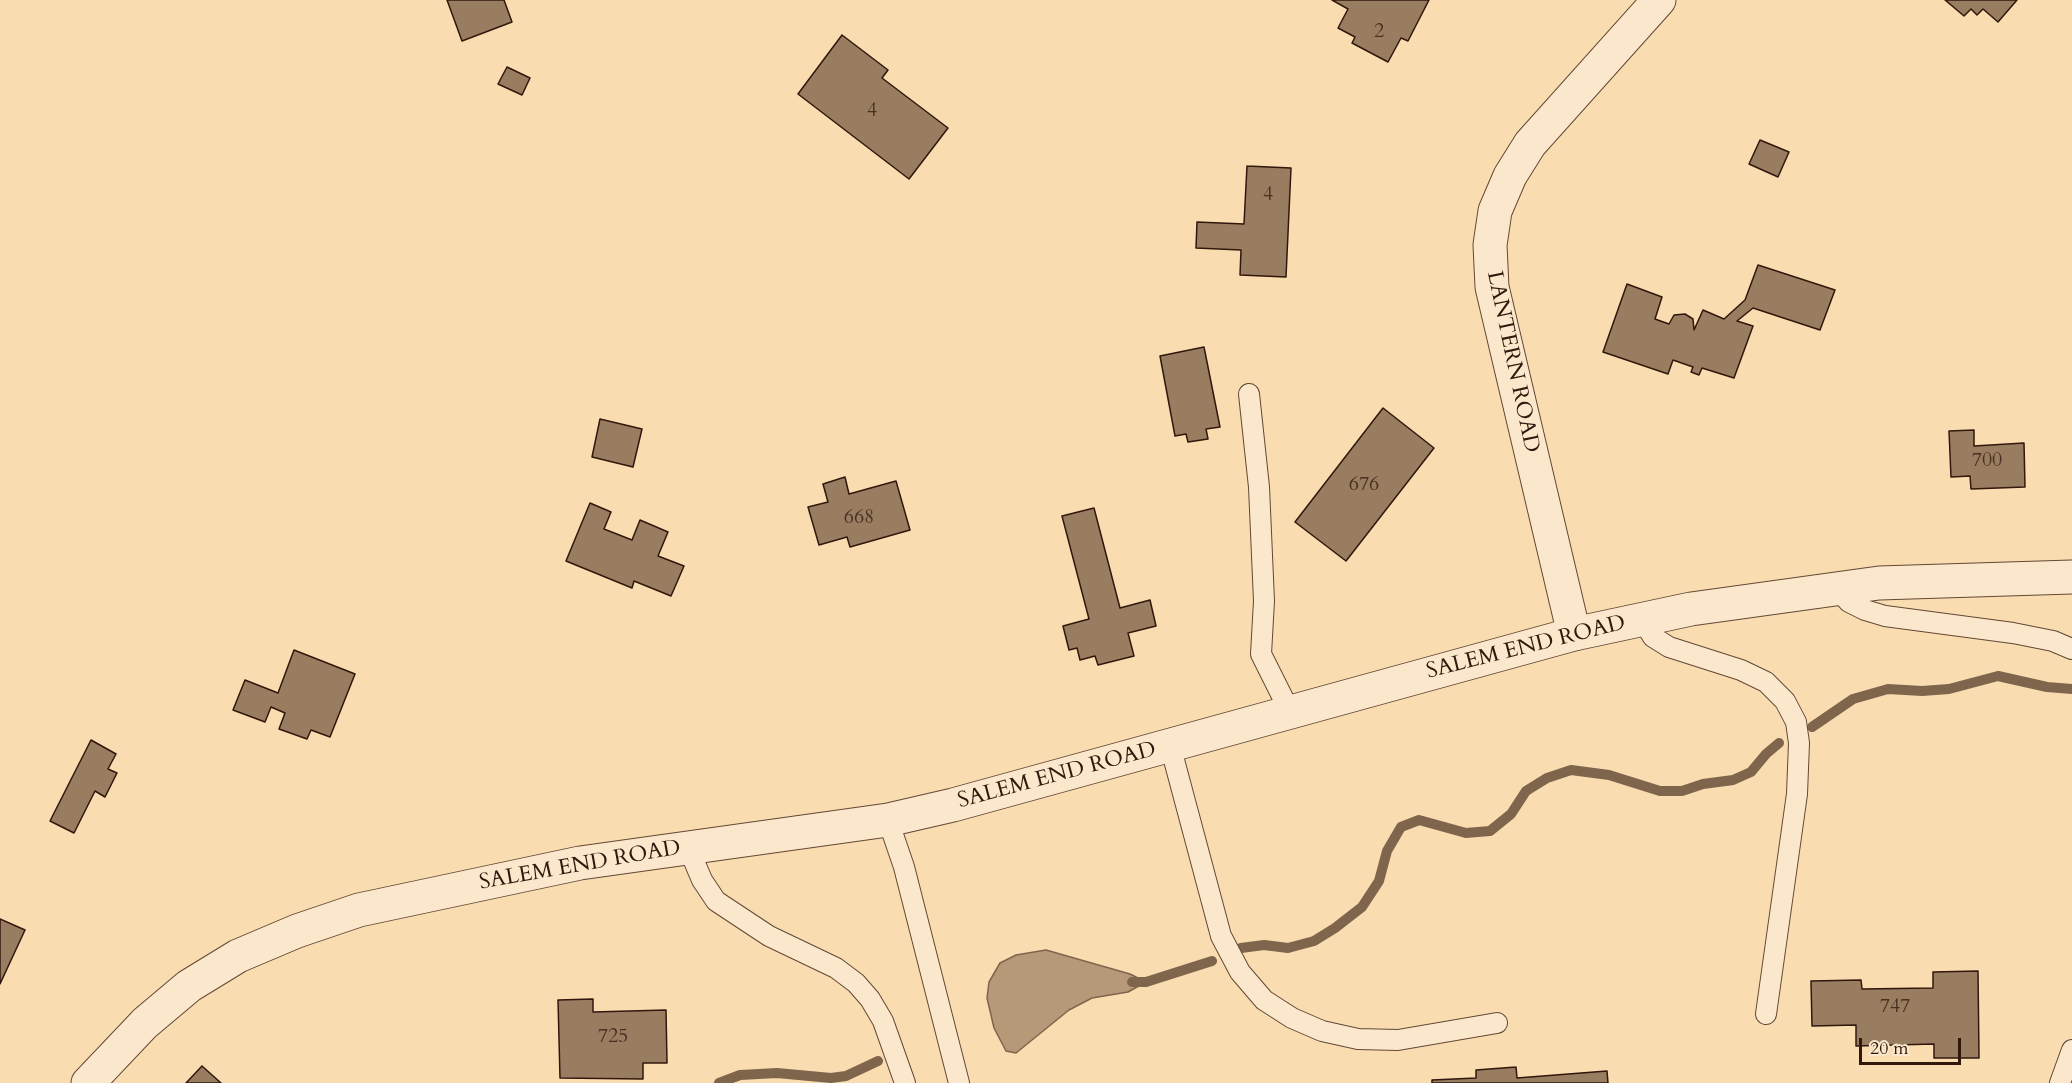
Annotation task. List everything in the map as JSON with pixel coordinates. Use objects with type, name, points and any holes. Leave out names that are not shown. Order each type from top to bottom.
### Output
[{"type":"street","name":"LANTERN ROAD","points":[[1574,634],[1492,287],[1490,245],[1494,211],[1510,176],[1530,144],[1659,0]]},
{"type":"street","name":"SALEM END ROAD","points":[[88,1083],[145,1023],[189,986],[238,956],[297,931],[359,910],[580,863],[888,820],[953,805],[1574,634],[1642,619],[1748,600],[1836,588],[1890,583],[2072,577]]},
{"type":"lane","points":[[1249,394],[1259,487],[1264,601],[1261,654],[1290,712]]},
{"type":"lane","points":[[1836,588],[1849,602],[1864,610],[1885,616],[2013,633],[2053,641],[2072,649]]},
{"type":"lane","points":[[1642,619],[1653,638],[1669,647],[1741,670],[1766,682],[1785,701],[1796,722],[1799,743],[1797,794],[1766,1014]]},
{"type":"lane","points":[[1170,745],[1221,936],[1240,972],[1264,1000],[1302,1023],[1322,1031],[1358,1039],[1398,1041],[1497,1023]]},
{"type":"lane","points":[[888,820],[904,867],[959,1083]]},
{"type":"lane","points":[[688,848],[702,880],[716,901],[768,936],[836,968],[856,983],[870,999],[883,1021],[905,1083]]},
{"type":"lane","points":[[2060,1083],[2072,1050]]},
{"type":"shaded area","points":[[1046,950],[1130,974],[1146,982],[1128,992],[1092,998],[1069,1010],[1016,1053],[1006,1051],[994,1028],[987,998],[989,982],[1000,963],[1016,955]]},
{"type":"building","points":[[447,0],[504,0],[512,22],[462,41]]},
{"type":"building","points":[[1332,0],[1429,0],[1408,41],[1401,38],[1388,62],[1352,43],[1355,37],[1338,28],[1348,9]]},
{"type":"building","points":[[1945,0],[2017,0],[1998,22],[1983,9],[1977,15],[1971,9],[1964,16]]},
{"type":"building","points":[[842,35],[888,70],[882,78],[948,128],[909,179],[798,94]]},
{"type":"building","points":[[507,67],[530,78],[522,95],[498,84]]},
{"type":"building","points":[[1760,140],[1789,152],[1778,177],[1749,164]]},
{"type":"building","points":[[1247,166],[1291,168],[1286,277],[1240,275],[1241,250],[1196,248],[1197,222],[1244,224]]},
{"type":"building","points":[[1758,265],[1835,290],[1820,330],[1753,308],[1737,321],[1753,326],[1734,378],[1702,368],[1699,375],[1691,372],[1693,367],[1673,360],[1668,374],[1603,352],[1627,284],[1662,297],[1655,319],[1669,324],[1674,315],[1685,314],[1693,319],[1694,330],[1703,310],[1724,319],[1745,300]]},
{"type":"building","points":[[1204,347],[1220,427],[1206,429],[1208,439],[1188,442],[1186,434],[1175,436],[1160,356]]},
{"type":"building","points":[[1383,408],[1434,448],[1346,561],[1295,522]]},
{"type":"building","points":[[600,419],[642,429],[633,467],[592,457]]},
{"type":"building","points":[[1974,430],[1974,446],[2024,443],[2025,487],[1971,489],[1970,476],[1951,477],[1949,431]]},
{"type":"building","points":[[845,477],[849,494],[896,481],[910,530],[850,547],[847,537],[819,545],[808,507],[828,502],[823,484]]},
{"type":"building","points":[[590,503],[611,512],[604,529],[632,540],[640,520],[668,532],[658,556],[684,566],[671,596],[634,581],[632,588],[566,561]]},
{"type":"building","points":[[1094,508],[1120,608],[1150,600],[1156,626],[1128,633],[1134,656],[1098,665],[1095,656],[1080,660],[1077,648],[1069,650],[1063,626],[1089,619],[1062,516]]},
{"type":"building","points":[[294,650],[355,674],[330,737],[311,730],[307,739],[279,729],[285,713],[271,707],[265,722],[233,710],[245,680],[278,693]]},
{"type":"building","points":[[91,740],[116,754],[108,769],[117,773],[105,797],[95,791],[74,833],[50,821]]},
{"type":"building","points":[[0,919],[25,930],[0,984]]},
{"type":"building","points":[[1978,971],[1979,1058],[1934,1058],[1934,1044],[1856,1046],[1856,1025],[1812,1026],[1811,981],[1861,980],[1862,989],[1933,988],[1933,972]]},
{"type":"building","points":[[593,999],[593,1012],[666,1010],[667,1063],[643,1063],[643,1079],[560,1078],[558,1000]]},
{"type":"building","points":[[202,1066],[221,1083],[186,1083]]},
{"type":"building","points":[[1516,1067],[1517,1078],[1607,1071],[1608,1083],[1432,1083],[1432,1080],[1476,1078],[1476,1070]]},
{"type":"waterway","points":[[1812,727],[1853,699],[1888,689],[1922,691],[1949,689],[1998,676],[2047,687],[2072,689]]},
{"type":"waterway","points":[[1241,948],[1264,945],[1288,948],[1314,941],[1335,928],[1362,907],[1379,881],[1387,851],[1401,827],[1419,820],[1466,833],[1490,831],[1511,814],[1526,791],[1547,778],[1571,770],[1609,775],[1660,791],[1682,791],[1703,784],[1733,780],[1751,772],[1779,743]]},
{"type":"waterway","points":[[1132,982],[1146,982],[1212,961]]},
{"type":"waterway","points":[[719,1083],[740,1075],[777,1073],[831,1078],[846,1076],[878,1061]]}]
